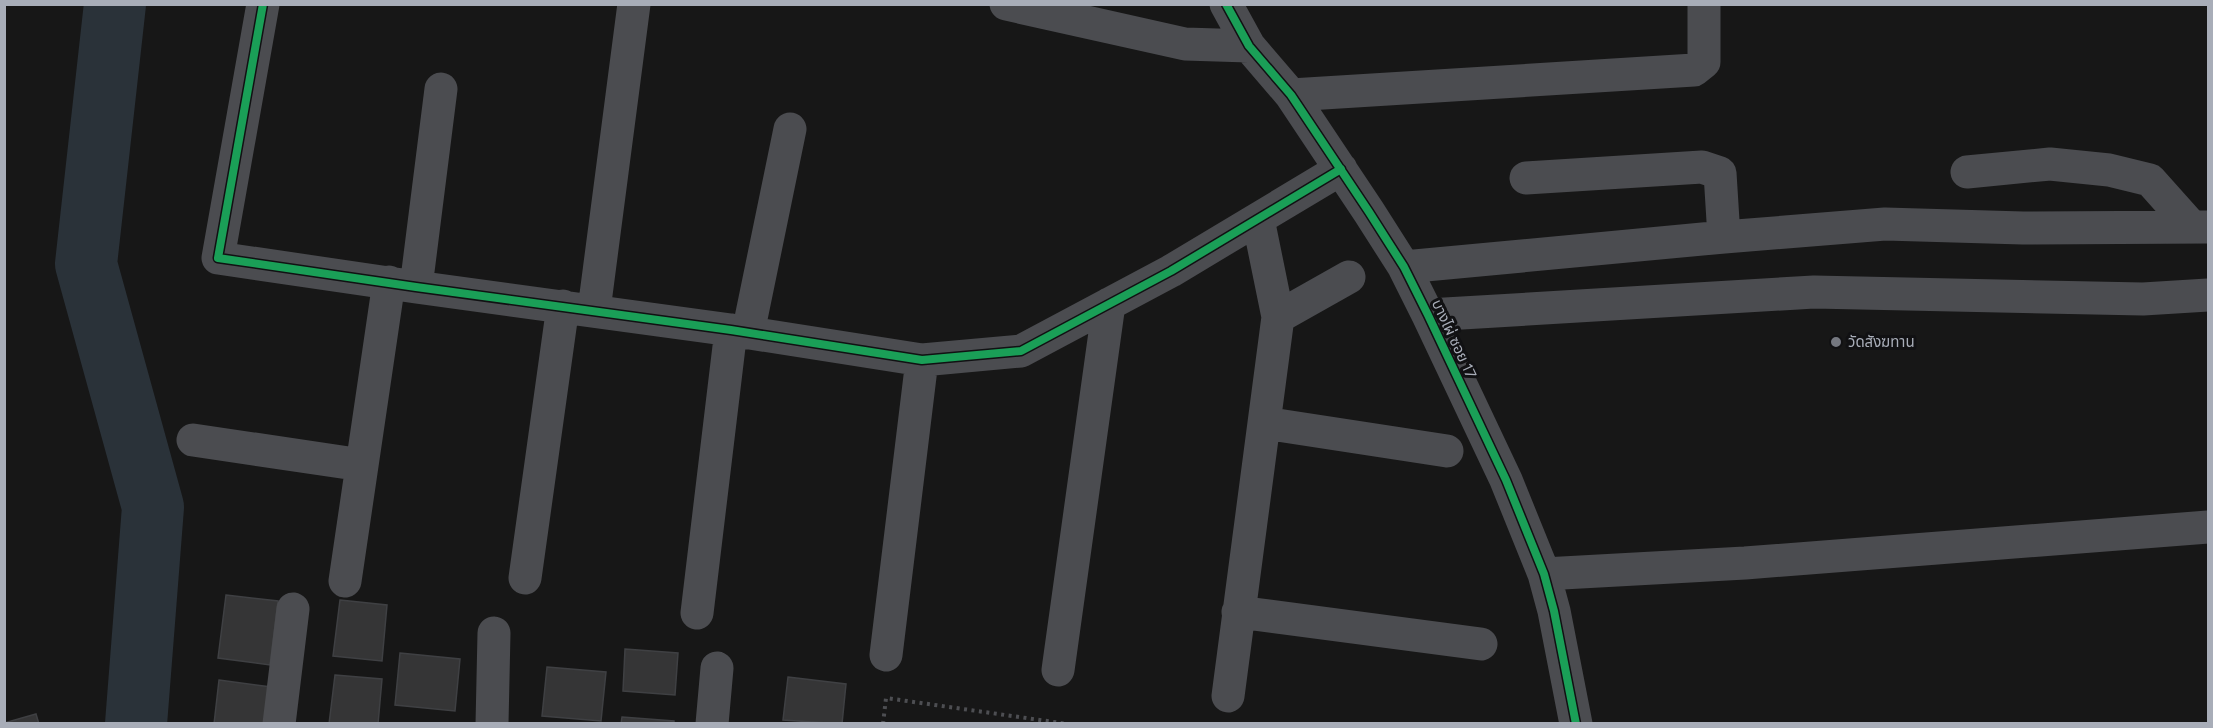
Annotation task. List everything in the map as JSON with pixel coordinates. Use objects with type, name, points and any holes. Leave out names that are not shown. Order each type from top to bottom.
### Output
[{"type":"street","points":[[263,4],[218,258],[579,308],[922,360],[1022,351],[1171,271],[1341,169]]},
{"type":"street","points":[[525,578],[579,308],[633,4]]},
{"type":"street","points":[[1006,4],[1185,44],[1249,45]]},
{"type":"street","name":"บางไผ่ ซอย 17","points":[[1226,4],[1249,45],[1291,95],[1341,169],[1404,267],[1428,315],[1506,480],[1544,574],[1554,611],[1576,723]]},
{"type":"street","points":[[1291,95],[1694,70],[1704,62],[1704,4]]},
{"type":"street","points":[[345,581],[362,465],[403,285],[441,89]]},
{"type":"street","points":[[697,613],[740,332],[790,129]]},
{"type":"street","points":[[1967,172],[2050,164],[2109,170],[2150,180],[2200,227]]},
{"type":"street","points":[[1526,178],[1702,167],[1720,173],[1724,237]]},
{"type":"street","points":[[1228,696],[1278,317],[1258,219]]},
{"type":"street","points":[[1404,267],[1885,224],[2023,228],[2200,227]]},
{"type":"street","points":[[1278,317],[1349,277]]},
{"type":"street","points":[[1428,315],[1814,292],[2143,298],[2208,296]]},
{"type":"street","points":[[1058,670],[1109,304]]},
{"type":"street","points":[[886,655],[922,360]]},
{"type":"street","points":[[1264,423],[1446,451]]},
{"type":"street","points":[[193,440],[362,465]]},
{"type":"street","points":[[1544,574],[1745,563],[2208,527]]},
{"type":"street","points":[[279,723],[293,609]]},
{"type":"street","points":[[1238,612],[1481,644]]},
{"type":"street","points":[[492,723],[494,633]]},
{"type":"street","points":[[712,723],[717,668]]},
{"type":"path","points":[[883,723],[886,698],[1068,723]]},
{"type":"building","points":[[226,595],[278,601],[270,665],[218,658]]},
{"type":"building","points":[[340,600],[387,605],[382,661],[333,656]]},
{"type":"building","points":[[625,649],[678,653],[675,695],[623,691]]},
{"type":"building","points":[[400,653],[460,659],[455,711],[395,705]]},
{"type":"building","points":[[547,667],[606,672],[601,721],[542,716]]},
{"type":"building","points":[[335,675],[382,679],[378,724],[329,724]]},
{"type":"building","points":[[788,677],[846,684],[842,724],[783,720]]},
{"type":"building","points":[[219,680],[271,687],[266,724],[214,724]]},
{"type":"building","points":[[36,714],[39,724],[4,724],[4,723]]},
{"type":"building","points":[[622,717],[674,721],[674,724],[621,724]]},
{"type":"waterway","points":[[115,4],[86,264],[153,507],[136,724]]},
{"type":"cycle path","points":[[263,4],[218,258],[731,330],[922,360],[1021,351],[1171,271],[1341,169]]},
{"type":"cycle path","points":[[1226,4],[1249,46],[1291,95],[1369,212],[1404,267],[1428,315],[1506,480],[1544,574],[1554,611],[1576,724]]},
{"type":"place","name":"วัดสังฆทาน","points":[[1836,342]]}]
